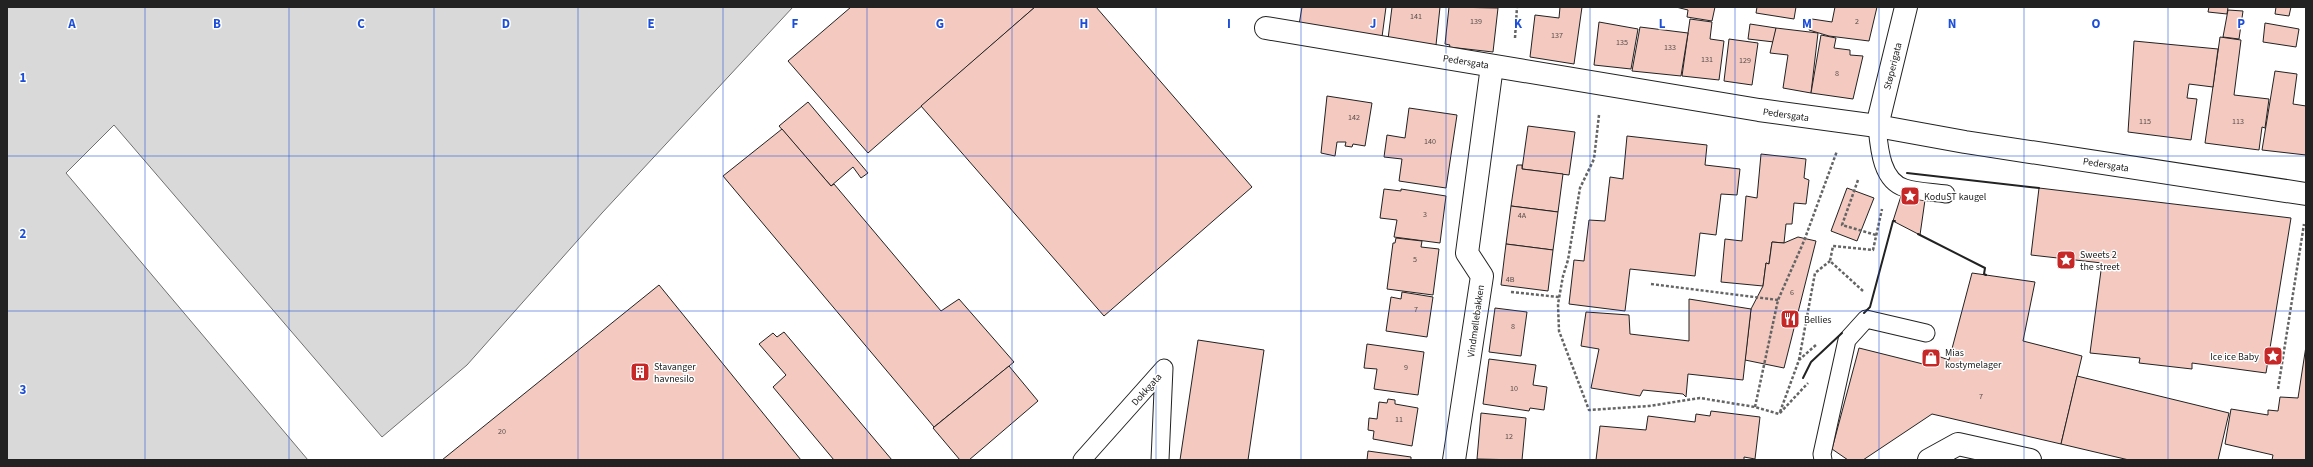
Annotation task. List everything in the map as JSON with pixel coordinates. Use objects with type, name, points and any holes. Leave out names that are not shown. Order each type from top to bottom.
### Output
[{"type":"street","name":"Støperigata","points":[[1877,126],[1906,7]]},
{"type":"street","name":"Pedersgata","points":[[1266,28],[1759,110],[1877,126],[1965,142],[2306,194]]},
{"type":"street","name":"Vindmøllebakken","points":[[1454,460],[1482,276],[1468,253],[1492,66]]},
{"type":"street","points":[[1929,460],[1958,444],[2030,460]]},
{"type":"lane","points":[[1877,126],[1878,143],[1888,177],[1904,188],[1946,194]]},
{"type":"lane","points":[[1823,460],[1822,454],[1847,340],[1866,319],[1926,333]]},
{"type":"lane","name":"Dokkgata","points":[[1082,460],[1164,368],[1160,460]]},
{"type":"path","points":[[1602,84],[1594,159],[1580,188],[1568,260],[1559,297],[1559,331],[1588,410],[1649,406],[1700,398],[1755,407],[1779,414]]},
{"type":"path","points":[[1755,407],[1778,300],[1804,241],[1840,145]]},
{"type":"path","points":[[1779,414],[1799,360],[1815,273],[1830,261],[1833,246],[1873,250],[1888,177]]},
{"type":"path","points":[[1858,178],[1842,225],[1876,235]]},
{"type":"path","points":[[2278,389],[2305,220]]},
{"type":"path","points":[[1830,261],[1864,291],[1862,297]]},
{"type":"path","points":[[1651,284],[1778,300]]},
{"type":"path","points":[[1480,291],[1559,297]]},
{"type":"path","points":[[1799,360],[1822,339]]},
{"type":"path","points":[[1779,414],[1787,405]]},
{"type":"shaded area","points":[[7,7],[793,7],[602,213],[467,365],[382,437],[114,125],[66,173],[308,460],[7,460]]},
{"type":"building","points":[[851,7],[1035,7],[868,153],[788,61]]},
{"type":"building","points":[[1035,7],[1096,7],[1252,187],[1104,316],[921,106]]},
{"type":"building","points":[[1302,7],[1386,7],[1382,37],[1299,25]]},
{"type":"building","points":[[1392,7],[1440,7],[1436,45],[1388,39]]},
{"type":"building","points":[[1449,7],[1498,8],[1493,52],[1449,47],[1450,45],[1445,44]]},
{"type":"building","points":[[1560,7],[1582,7],[1574,64],[1530,57],[1535,15],[1559,18]]},
{"type":"building","points":[[1676,7],[1715,7],[1712,21],[1687,17],[1688,10]]},
{"type":"building","points":[[1757,7],[1796,7],[1794,19],[1756,13]]},
{"type":"building","points":[[1835,7],[1877,7],[1869,41],[1829,36],[1809,30],[1812,19],[1832,22]]},
{"type":"building","points":[[2209,7],[2228,7],[2227,14],[2208,12]]},
{"type":"building","points":[[2276,7],[2291,7],[2289,16],[2275,14]]},
{"type":"building","points":[[2228,10],[2243,11],[2239,39],[2223,37]]},
{"type":"building","points":[[1690,19],[1712,22],[1710,39],[1724,41],[1719,80],[1682,76]]},
{"type":"building","points":[[1599,22],[1638,29],[1631,69],[1594,65]]},
{"type":"building","points":[[2265,23],[2299,29],[2296,47],[2263,42]]},
{"type":"building","points":[[1750,24],[1776,28],[1774,42],[1748,39]]},
{"type":"building","points":[[1640,27],[1688,33],[1681,76],[1632,71]]},
{"type":"building","points":[[1776,28],[1818,33],[1811,93],[1783,88],[1788,55],[1770,53]]},
{"type":"building","points":[[1821,35],[1836,38],[1834,48],[1850,50],[1850,55],[1863,56],[1853,99],[1811,93]]},
{"type":"building","points":[[2220,37],[2241,40],[2234,95],[2269,99],[2265,128],[2262,127],[2259,150],[2205,143]]},
{"type":"building","points":[[1729,39],[1758,43],[1752,85],[1724,81]]},
{"type":"building","points":[[2134,41],[2218,49],[2213,87],[2189,84],[2187,98],[2197,99],[2191,140],[2128,132]]},
{"type":"building","points":[[2275,71],[2297,74],[2293,104],[2306,106],[2306,155],[2262,150]]},
{"type":"building","points":[[1327,96],[1372,103],[1365,146],[1353,144],[1352,147],[1345,146],[1346,142],[1337,142],[1335,156],[1321,153]]},
{"type":"building","points":[[808,102],[868,173],[861,178],[853,167],[831,186],[779,126]]},
{"type":"building","points":[[1409,108],[1457,115],[1446,188],[1399,181],[1402,159],[1384,157],[1387,135],[1405,138]]},
{"type":"building","points":[[1528,126],[1575,132],[1569,175],[1522,169]]},
{"type":"building","points":[[782,129],[831,186],[834,184],[941,311],[959,299],[1014,362],[934,427],[723,176]]},
{"type":"building","points":[[1627,136],[1707,145],[1705,165],[1740,169],[1737,195],[1721,194],[1716,235],[1700,233],[1695,276],[1630,269],[1625,311],[1569,304],[1574,260],[1584,261],[1589,220],[1605,221],[1610,177],[1623,179]]},
{"type":"building","points":[[1761,154],[1806,159],[1804,178],[1809,180],[1806,204],[1794,203],[1792,224],[1786,224],[1784,243],[1772,242],[1769,264],[1766,263],[1763,286],[1721,282],[1725,239],[1742,241],[1746,196],[1757,198]]},
{"type":"building","points":[[1517,165],[1522,165],[1522,169],[1563,174],[1558,212],[1511,206]]},
{"type":"building","points":[[1847,188],[1874,198],[1857,241],[1831,231]]},
{"type":"building","points":[[2039,188],[2291,218],[2266,373],[2192,363],[2192,369],[2139,363],[2140,358],[2090,353],[2102,263],[2031,255]]},
{"type":"building","points":[[1384,189],[1401,191],[1401,189],[1446,196],[1440,243],[1394,237],[1397,220],[1380,218]]},
{"type":"building","points":[[1901,196],[1925,200],[1920,235],[1893,221]]},
{"type":"building","points":[[1511,206],[1558,212],[1553,250],[1506,244]]},
{"type":"building","points":[[1798,237],[1816,241],[1784,368],[1745,360],[1751,309],[1763,286],[1766,263],[1769,264],[1772,242],[1784,243]]},
{"type":"building","points":[[1396,238],[1422,241],[1421,247],[1439,249],[1433,295],[1387,289],[1393,243],[1395,243]]},
{"type":"building","points":[[1506,244],[1553,250],[1548,291],[1501,285]]},
{"type":"building","points":[[1972,273],[2035,282],[2023,341],[2082,356],[2061,444],[1932,414],[1863,460],[1848,460],[1832,449],[1859,348],[1927,365],[1929,353],[1949,360]]},
{"type":"building","name":"Stavanger havnesilo","points":[[659,285],[801,460],[442,460]]},
{"type":"building","points":[[1402,292],[1433,297],[1427,337],[1386,331],[1391,297],[1401,299]]},
{"type":"building","points":[[1689,299],[1751,309],[1743,380],[1688,374],[1686,397],[1683,394],[1643,390],[1640,396],[1591,388],[1599,349],[1581,346],[1586,312],[1629,315],[1630,334],[1689,341]]},
{"type":"building","points":[[1495,308],[1527,312],[1521,356],[1489,352]]},
{"type":"building","points":[[784,332],[892,460],[834,460],[773,387],[786,375],[759,344],[773,333],[777,337]]},
{"type":"building","points":[[1198,340],[1264,350],[1248,460],[1180,460]]},
{"type":"building","points":[[1367,344],[1424,352],[1418,395],[1374,389],[1377,369],[1364,368]]},
{"type":"building","points":[[2306,346],[2306,460],[2272,460],[2273,455],[2225,444],[2231,409],[2268,415],[2268,410],[2278,411],[2280,397],[2298,398]]},
{"type":"building","points":[[1489,359],[1536,365],[1533,385],[1547,387],[1544,410],[1530,408],[1529,411],[1483,404]]},
{"type":"building","points":[[1009,366],[1038,401],[969,460],[960,460],[933,428]]},
{"type":"building","points":[[2077,376],[2229,413],[2218,460],[2129,460],[2061,444]]},
{"type":"building","points":[[1388,399],[1395,400],[1395,404],[1418,408],[1412,446],[1373,439],[1374,431],[1368,430],[1369,418],[1377,419],[1379,402],[1387,403]]},
{"type":"building","points":[[1711,411],[1760,417],[1755,459],[1744,457],[1744,460],[1596,460],[1600,426],[1646,430],[1648,416],[1695,422],[1696,414],[1710,416]]},
{"type":"building","points":[[1481,413],[1526,418],[1522,460],[1477,459]]},
{"type":"building","points":[[1368,451],[1411,457],[1411,460],[1367,460]]},
{"type":"wall","points":[[1907,173],[2039,188]]},
{"type":"wall","points":[[1864,313],[1870,307],[1893,221],[1895,221]]},
{"type":"wall","points":[[1918,234],[1985,268],[1984,274],[1986,275]]},
{"type":"wall","points":[[1803,378],[1811,362],[1842,333]]},
{"type":"place","name":"KoduST kaugel","points":[[1910,196]]},
{"type":"place","name":"Sweets 2 the street","points":[[2066,260]]},
{"type":"place","name":"Bellies","points":[[1790,319]]},
{"type":"place","name":"Ice ice Baby","points":[[2273,356]]},
{"type":"place","name":"Mias kostymelager","points":[[1931,358]]},
{"type":"place","name":"Stavanger havnesilo","points":[[640,372]]}]
